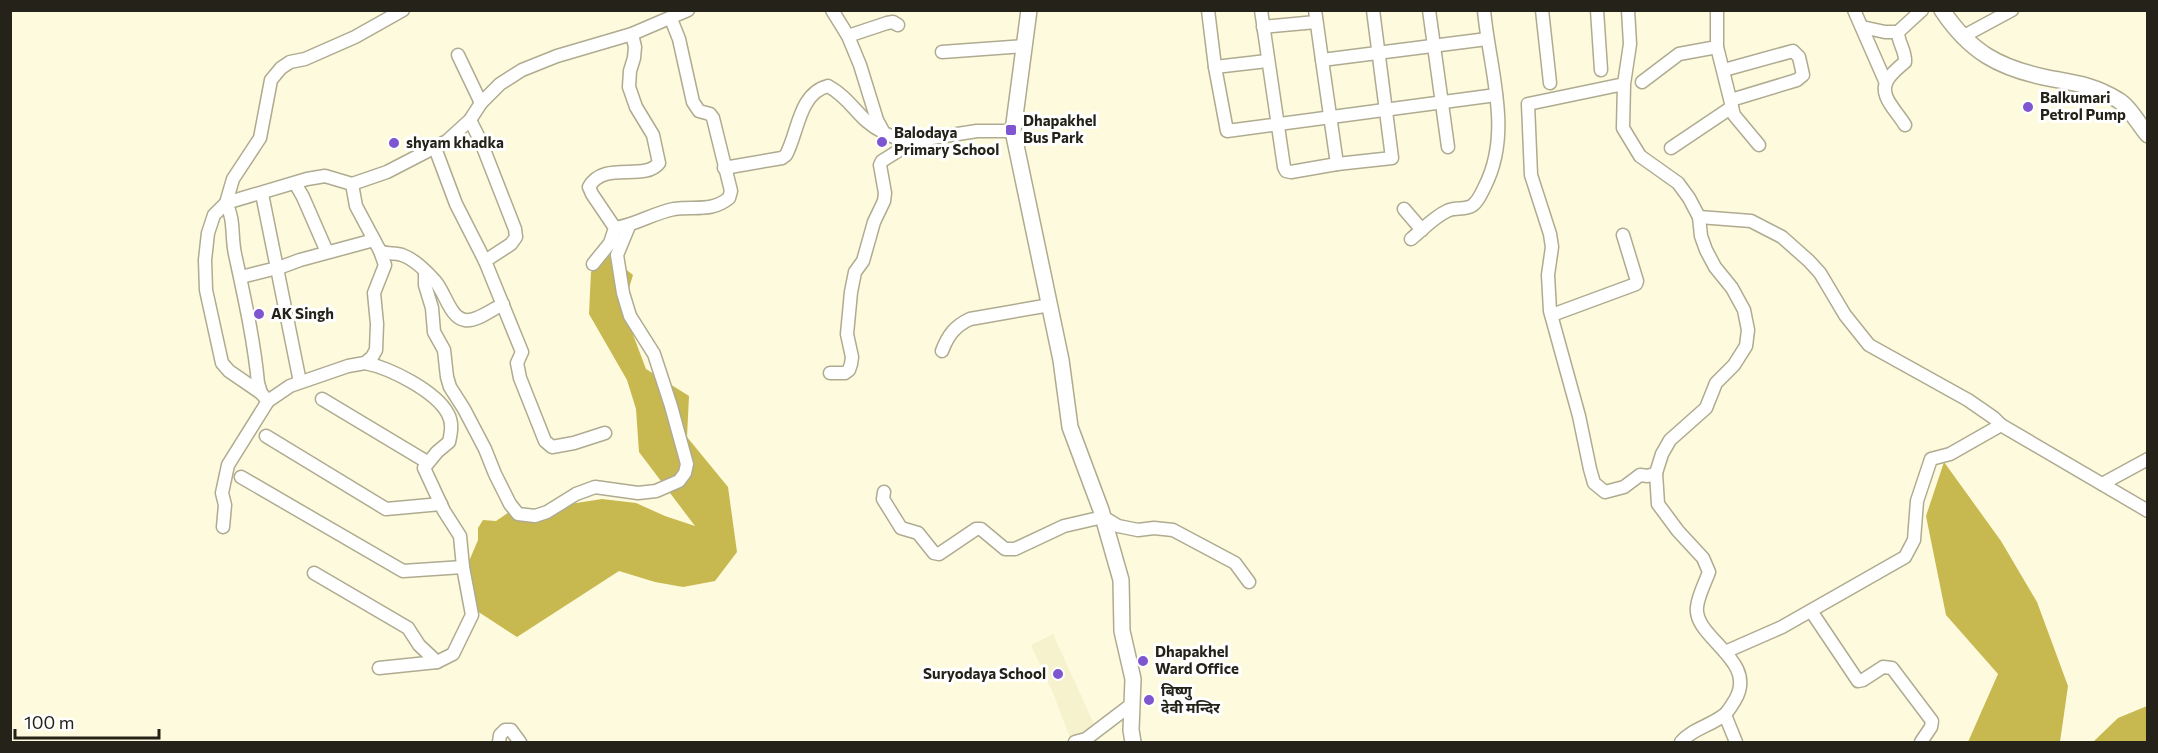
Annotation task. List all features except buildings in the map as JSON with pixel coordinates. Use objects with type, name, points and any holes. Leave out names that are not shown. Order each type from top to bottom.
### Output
[{"type":"main road","points":[[1029,10],[1013,131],[1061,360],[1070,427],[1103,517],[1121,580],[1122,631],[1132,679],[1131,730],[1133,742]]},
{"type":"main road","points":[[1942,10],[1962,37],[1986,56],[2022,71],[2085,84],[2121,101],[2148,135]]},
{"type":"street","points":[[264,397],[222,363],[208,305],[205,278],[208,233],[214,215],[226,203],[233,179],[260,138],[271,80],[281,68],[296,59],[305,58],[355,37],[403,10]]},
{"type":"street","points":[[832,10],[848,36],[860,65],[877,120],[884,133]]},
{"type":"street","points":[[1208,10],[1215,67],[1227,131],[1496,95]]},
{"type":"street","points":[[1261,10],[1277,124],[1286,171],[1291,172],[1392,158],[1373,10]]},
{"type":"street","points":[[1430,10],[1448,147]]},
{"type":"street","points":[[1411,239],[1447,210],[1471,207],[1480,196],[1491,174],[1499,137],[1496,95],[1484,10]]},
{"type":"street","points":[[1542,10],[1550,83]]},
{"type":"street","points":[[1597,10],[1601,70]]},
{"type":"street","points":[[1628,10],[1630,44],[1624,84],[1623,128],[1640,156],[1678,183],[1699,217],[1701,236],[1706,250],[1744,310],[1748,330],[1746,346],[1734,365],[1716,383],[1706,408],[1670,440],[1662,454],[1656,473],[1658,504],[1678,531],[1703,558],[1709,572],[1696,609],[1700,623],[1739,672],[1740,684],[1736,698],[1725,715],[1686,736],[1681,742]]},
{"type":"street","points":[[1717,10],[1717,47],[1734,115],[1759,145]]},
{"type":"street","points":[[1854,10],[1886,83]]},
{"type":"street","points":[[1862,27],[1898,32],[1922,10]]},
{"type":"street","points":[[1962,37],[2012,10]]},
{"type":"street","points":[[226,203],[325,176],[352,184],[387,172],[447,141],[470,120],[481,103],[500,84],[522,70],[557,56],[632,34],[680,13],[679,39],[693,102],[699,111],[710,114],[713,118],[731,191],[729,198],[714,208],[678,209],[652,214],[629,226],[615,228]]},
{"type":"street","points":[[1263,27],[1316,16],[1337,164]]},
{"type":"street","points":[[848,36],[887,23],[893,22],[898,25]]},
{"type":"street","points":[[1898,32],[1905,62],[1889,77],[1884,87],[1885,96],[1905,125]]},
{"type":"street","points":[[615,228],[592,194],[590,187],[592,182],[606,173],[648,169],[659,163],[653,135],[636,107],[629,87],[630,70],[634,58],[632,34]]},
{"type":"street","points":[[1322,60],[1487,39]]},
{"type":"street","points":[[942,52],[1024,46]]},
{"type":"street","points":[[1642,82],[1679,54],[1717,47]]},
{"type":"street","points":[[1671,148],[1732,104],[1797,80],[1803,75],[1799,57],[1793,51],[1724,70]]},
{"type":"street","points":[[458,55],[481,103]]},
{"type":"street","points":[[1215,67],[1267,61]]},
{"type":"street","points":[[1624,84],[1528,104],[1531,176],[1552,247],[1548,275],[1552,315],[1594,483],[1601,490],[1611,492],[1624,487],[1640,475],[1648,476],[1656,473]]},
{"type":"street","points":[[724,168],[782,158],[786,155],[796,124],[813,92],[828,86],[842,93],[871,127],[906,142],[977,131],[1013,131]]},
{"type":"street","points":[[470,120],[481,142],[515,229],[516,237],[504,249],[484,261]]},
{"type":"street","points":[[830,373],[845,373],[851,364],[852,357],[847,334],[851,292],[855,272],[863,261],[874,222],[884,201],[885,192],[880,165],[906,142]]},
{"type":"street","points":[[435,148],[456,204],[484,261],[522,352],[517,363],[520,378],[545,441],[552,447],[605,434]]},
{"type":"street","points":[[295,183],[327,252]]},
{"type":"street","points":[[352,184],[356,206],[385,265],[374,293],[377,324],[376,351],[365,363]]},
{"type":"street","points":[[262,194],[300,382]]},
{"type":"street","points":[[223,527],[225,505],[222,493],[228,465],[264,397],[241,277],[234,253],[232,215],[226,203]]},
{"type":"street","points":[[1404,210],[1422,230]]},
{"type":"street","points":[[1699,217],[1750,221],[1782,237],[1820,273],[1845,315],[1869,345],[1968,400],[2001,425],[2148,511]]},
{"type":"street","points":[[425,272],[425,285],[432,308],[434,332],[446,355],[450,387],[485,449],[510,504],[518,514],[535,516],[547,512],[576,494],[596,487],[638,493],[656,491],[679,481],[685,473],[687,464],[654,354],[630,316],[623,293],[617,255],[629,226]]},
{"type":"street","points":[[593,264],[605,251],[615,228]]},
{"type":"street","points":[[1552,315],[1636,284],[1637,280],[1623,234]]},
{"type":"street","points":[[241,277],[327,252],[377,245]]},
{"type":"street","points":[[377,245],[386,254],[405,256],[425,272],[443,291],[455,314],[462,320],[470,320],[503,304]]},
{"type":"street","points":[[942,351],[949,336],[958,325],[970,320],[1050,305]]},
{"type":"street","points":[[264,397],[300,382],[348,366],[365,363],[396,373],[434,397],[448,414],[451,427],[449,442],[427,462],[424,468],[452,526],[460,536],[472,615],[453,654],[437,662],[379,668]]},
{"type":"street","points":[[322,399],[427,462]]},
{"type":"street","points":[[1725,652],[1782,627],[1905,557],[1914,540],[1917,501],[1932,459],[1950,454],[2001,425]]},
{"type":"street","points":[[266,436],[386,508],[441,504]]},
{"type":"street","points":[[2102,484],[2148,459]]},
{"type":"street","points":[[241,477],[403,571],[463,567]]},
{"type":"street","points":[[884,492],[883,499],[901,528],[918,533],[934,553],[939,554],[976,529],[981,529],[1005,549],[1015,549],[1064,526],[1103,517],[1118,526],[1138,530],[1154,528],[1173,530],[1235,563],[1249,582]]},
{"type":"street","points":[[314,573],[408,628],[419,645],[437,662]]},
{"type":"street","points":[[1811,610],[1858,681],[1883,667],[1892,668],[1932,721],[1931,727],[1921,742]]},
{"type":"street","points":[[1075,742],[1086,739],[1132,704]]},
{"type":"street","points":[[1725,715],[1736,742]]},
{"type":"street","points":[[499,742],[500,735],[505,730],[511,730],[520,742]]},
{"type":"shaded area","points":[[608,255],[633,275],[623,308],[646,369],[689,396],[687,437],[728,487],[737,552],[715,581],[683,587],[655,582],[619,571],[517,637],[477,611],[467,566],[478,540],[478,528],[483,520],[496,521],[515,508],[538,509],[602,499],[636,503],[695,526],[639,452],[636,409],[627,380],[589,314],[591,272]]},
{"type":"shaded area","points":[[1944,462],[2001,541],[2037,602],[2068,686],[2060,742],[1968,742],[1998,674],[1946,615],[1926,516]]},
{"type":"shaded area","name":"Suryodaya School","points":[[1053,634],[1094,724],[1090,733],[1071,741],[1053,693],[1031,645]]},
{"type":"shaded area","points":[[2147,706],[2147,742],[2093,742],[2118,718]]},
{"type":"place","name":"Balkumari Petrol Pump","points":[[2028,107]]},
{"type":"place","name":"Dhapakhel Bus Park","points":[[1011,130]]},
{"type":"place","name":"Balodaya Primary School","points":[[882,142]]},
{"type":"place","name":"shyam khadka","points":[[394,143]]},
{"type":"place","name":"AK Singh","points":[[259,314]]},
{"type":"place","name":"Dhapakhel Ward Office","points":[[1143,661]]},
{"type":"place","name":"Suryodaya School","points":[[1058,674]]},
{"type":"place","name":"बिष्णु देवी मन्दिर","points":[[1149,700]]}]
